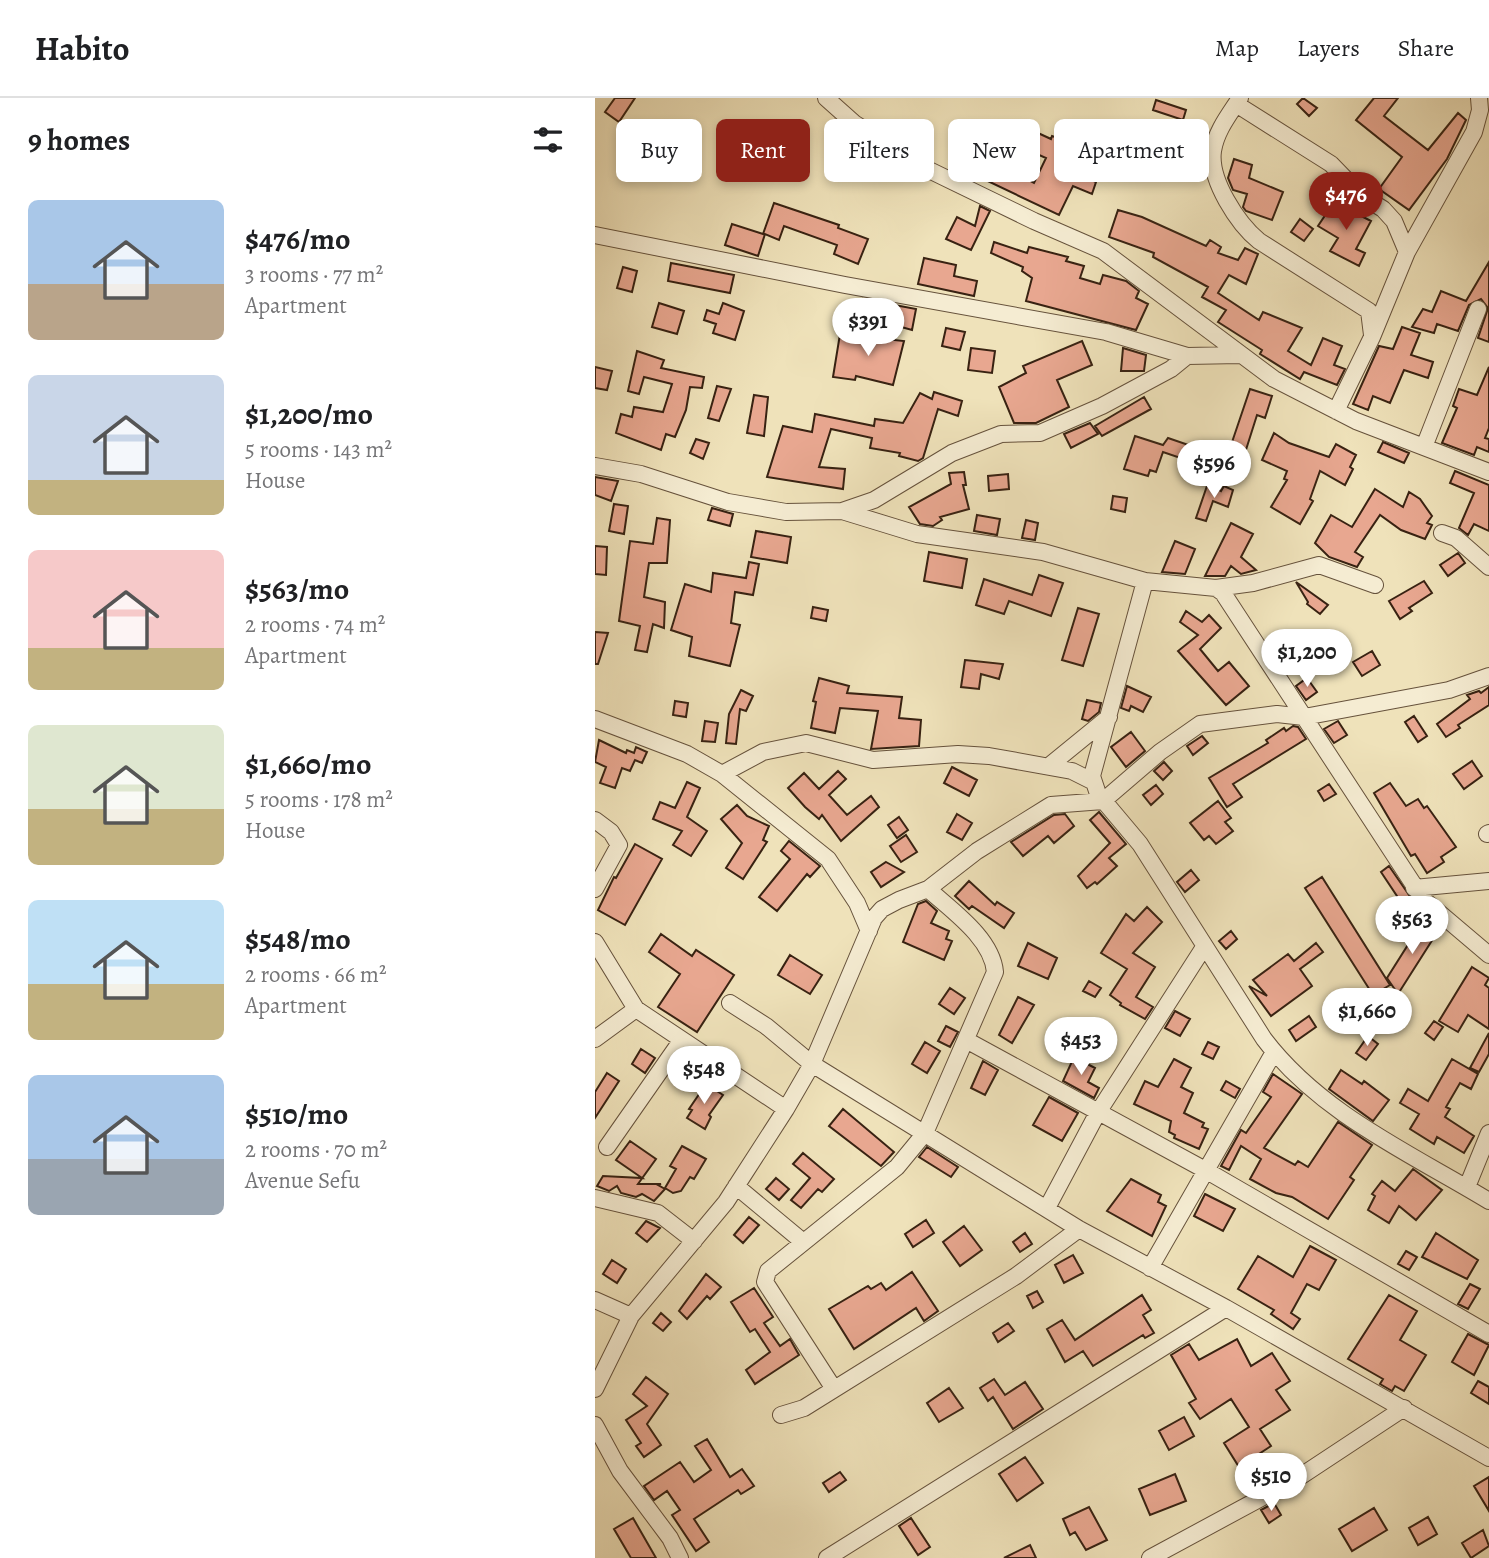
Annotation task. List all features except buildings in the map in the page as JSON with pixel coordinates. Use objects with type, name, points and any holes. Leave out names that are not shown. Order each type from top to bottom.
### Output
[{"type":"street","points":[[826,98],[854,123],[927,169],[1103,251],[1274,379],[1336,411],[1489,472]]},
{"type":"street","points":[[1336,411],[1372,337],[1407,252],[1474,132],[1480,110],[1479,98]]},
{"type":"street","points":[[1372,337],[1369,311],[1259,241],[1247,232],[1232,210],[1213,157],[1221,126],[1238,101],[1310,148],[1352,182],[1362,196],[1383,209],[1399,228],[1407,252]]},
{"type":"street","points":[[595,235],[845,285],[1106,332],[1187,356],[1240,355]]},
{"type":"street","points":[[1424,447],[1478,309]]},
{"type":"street","points":[[595,466],[641,474],[727,502],[786,512],[842,511],[874,500],[952,453],[1001,434],[1040,433],[1102,406],[1171,369],[1187,356]]},
{"type":"street","points":[[842,511],[891,528],[1043,552],[1145,581],[1216,588],[1253,583],[1319,565],[1375,585]]},
{"type":"street","points":[[1442,533],[1456,538],[1489,567]]},
{"type":"street","points":[[1092,781],[1145,581]]},
{"type":"street","points":[[1216,588],[1223,593],[1414,888],[1431,909],[1489,955]]},
{"type":"street","points":[[595,1389],[631,1317],[736,1186],[786,1109],[812,1064],[869,930],[882,909],[928,889],[977,851],[1051,805],[1103,801],[1160,752],[1200,724],[1276,714],[1304,717],[1449,690],[1489,676]]},
{"type":"street","points":[[1049,766],[1109,717]]},
{"type":"street","points":[[595,719],[668,746],[722,774],[828,859],[850,892],[869,930]]},
{"type":"street","points":[[722,774],[763,752],[806,743],[873,760],[958,754],[1049,766],[1072,771],[1092,781],[1103,801],[1140,844],[1285,1067],[1332,1105],[1380,1138],[1489,1201]]},
{"type":"street","points":[[595,820],[611,832],[619,845],[595,889]]},
{"type":"street","points":[[1414,888],[1489,881]]},
{"type":"street","points":[[1431,909],[1444,884]]},
{"type":"street","points":[[834,1389],[765,1282],[768,1271],[897,1167],[925,1133],[995,971],[995,964],[976,935],[928,889]]},
{"type":"street","points":[[595,942],[636,1009],[786,1109]]},
{"type":"street","points":[[1047,1208],[1097,1114],[1205,947]]},
{"type":"street","points":[[730,1003],[766,1026],[812,1064],[1079,1229],[1226,1308],[1489,1458]]},
{"type":"street","points":[[595,1039],[636,1009]]},
{"type":"street","points":[[966,1040],[1097,1114],[1207,1171],[1489,1334]]},
{"type":"street","points":[[607,1147],[681,1041]]},
{"type":"street","points":[[1150,1268],[1274,1052]]},
{"type":"street","points":[[1467,1187],[1489,1133]]},
{"type":"street","points":[[736,1186],[802,1241]]},
{"type":"street","points":[[595,1198],[657,1213],[694,1241]]},
{"type":"street","points":[[781,1415],[804,1408],[1016,1276],[1079,1229]]},
{"type":"street","points":[[595,1300],[631,1317]]},
{"type":"street","points":[[827,1558],[1226,1308]]},
{"type":"street","points":[[1150,1558],[1298,1478],[1404,1408]]},
{"type":"street","points":[[597,1431],[620,1471],[670,1538],[680,1558]]}]
